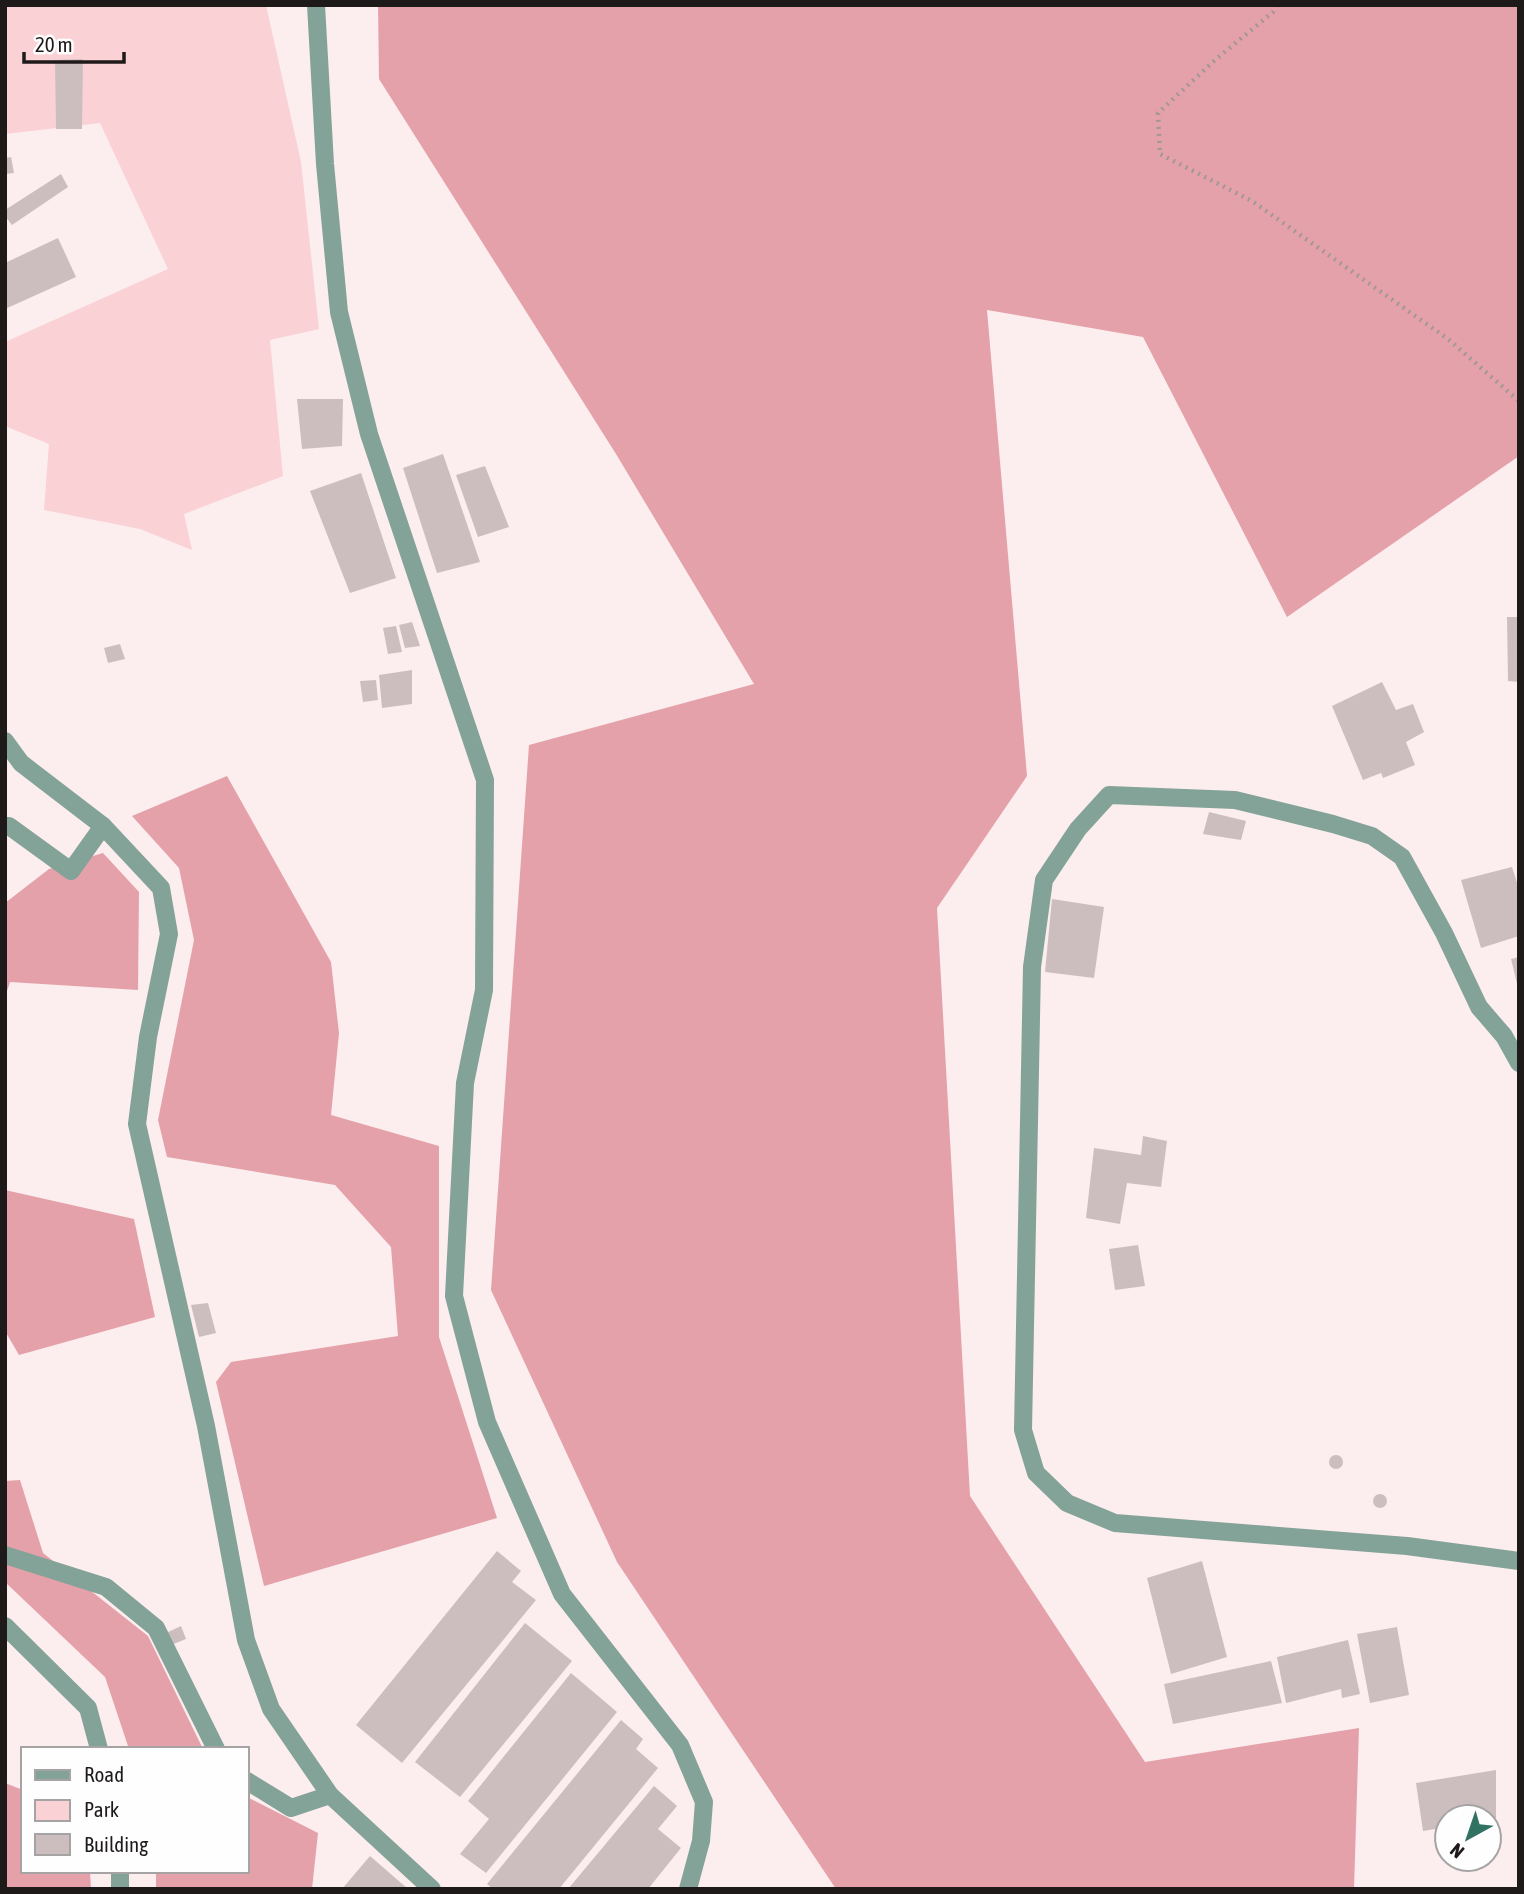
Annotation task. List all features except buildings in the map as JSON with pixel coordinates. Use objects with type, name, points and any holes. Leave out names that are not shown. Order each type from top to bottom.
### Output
[{"type":"street","points":[[316,5],[325,164],[339,312],[369,434],[485,780],[484,990],[464,1083],[454,1296],[486,1422],[562,1594],[680,1745],[704,1802],[701,1841],[688,1889]]},
{"type":"street","points":[[5,741],[21,763],[103,825],[161,888],[169,934],[148,1037],[137,1124],[206,1426],[246,1640],[271,1709],[330,1795],[432,1889]]},
{"type":"street","points":[[1519,1063],[1504,1036],[1479,1007],[1444,933],[1402,858],[1372,836],[1235,800],[1109,795],[1078,829],[1044,880],[1032,967],[1023,1430],[1036,1473],[1067,1503],[1115,1523],[1407,1546],[1519,1561]]},
{"type":"street","points":[[5,826],[9,826],[71,871],[103,825]]},
{"type":"street","points":[[5,1555],[106,1587],[156,1628],[215,1747]]},
{"type":"street","points":[[5,1626],[88,1708],[98,1747]]},
{"type":"street","points":[[248,1783],[291,1808],[330,1795]]},
{"type":"path","points":[[1277,5],[1273,12],[1215,60],[1158,113],[1160,154],[1252,201],[1448,339],[1519,401]]},
{"type":"green space","points":[[5,5],[266,5],[301,162],[319,329],[270,340],[283,476],[184,514],[192,550],[140,529],[44,510],[49,444],[5,426],[5,342],[168,269],[100,123],[5,134]]},
{"type":"shaded area","points":[[378,5],[1519,5],[1519,456],[1287,617],[1143,337],[987,310],[1027,776],[937,908],[970,1496],[1145,1762],[1359,1728],[1354,1889],[836,1889],[617,1562],[491,1290],[529,745],[754,684],[616,454],[379,79]]},
{"type":"shaded area","points":[[227,776],[331,962],[339,1033],[331,1115],[439,1146],[439,1337],[497,1518],[264,1586],[216,1382],[231,1362],[398,1336],[391,1247],[335,1185],[167,1157],[158,1120],[194,940],[179,868],[132,816]]},
{"type":"shaded area","points":[[103,853],[139,892],[138,990],[10,982],[5,997],[5,903],[49,869]]},
{"type":"shaded area","points":[[5,1190],[134,1219],[155,1317],[19,1355],[5,1331]]},
{"type":"shaded area","points":[[20,1480],[43,1553],[148,1636],[202,1747],[128,1747],[105,1677],[5,1582],[5,1481]]},
{"type":"shaded area","points":[[5,1783],[21,1789],[21,1873],[90,1873],[91,1889],[5,1889]]},
{"type":"shaded area","points":[[248,1798],[318,1833],[312,1889],[156,1889],[156,1873],[248,1873]]}]
